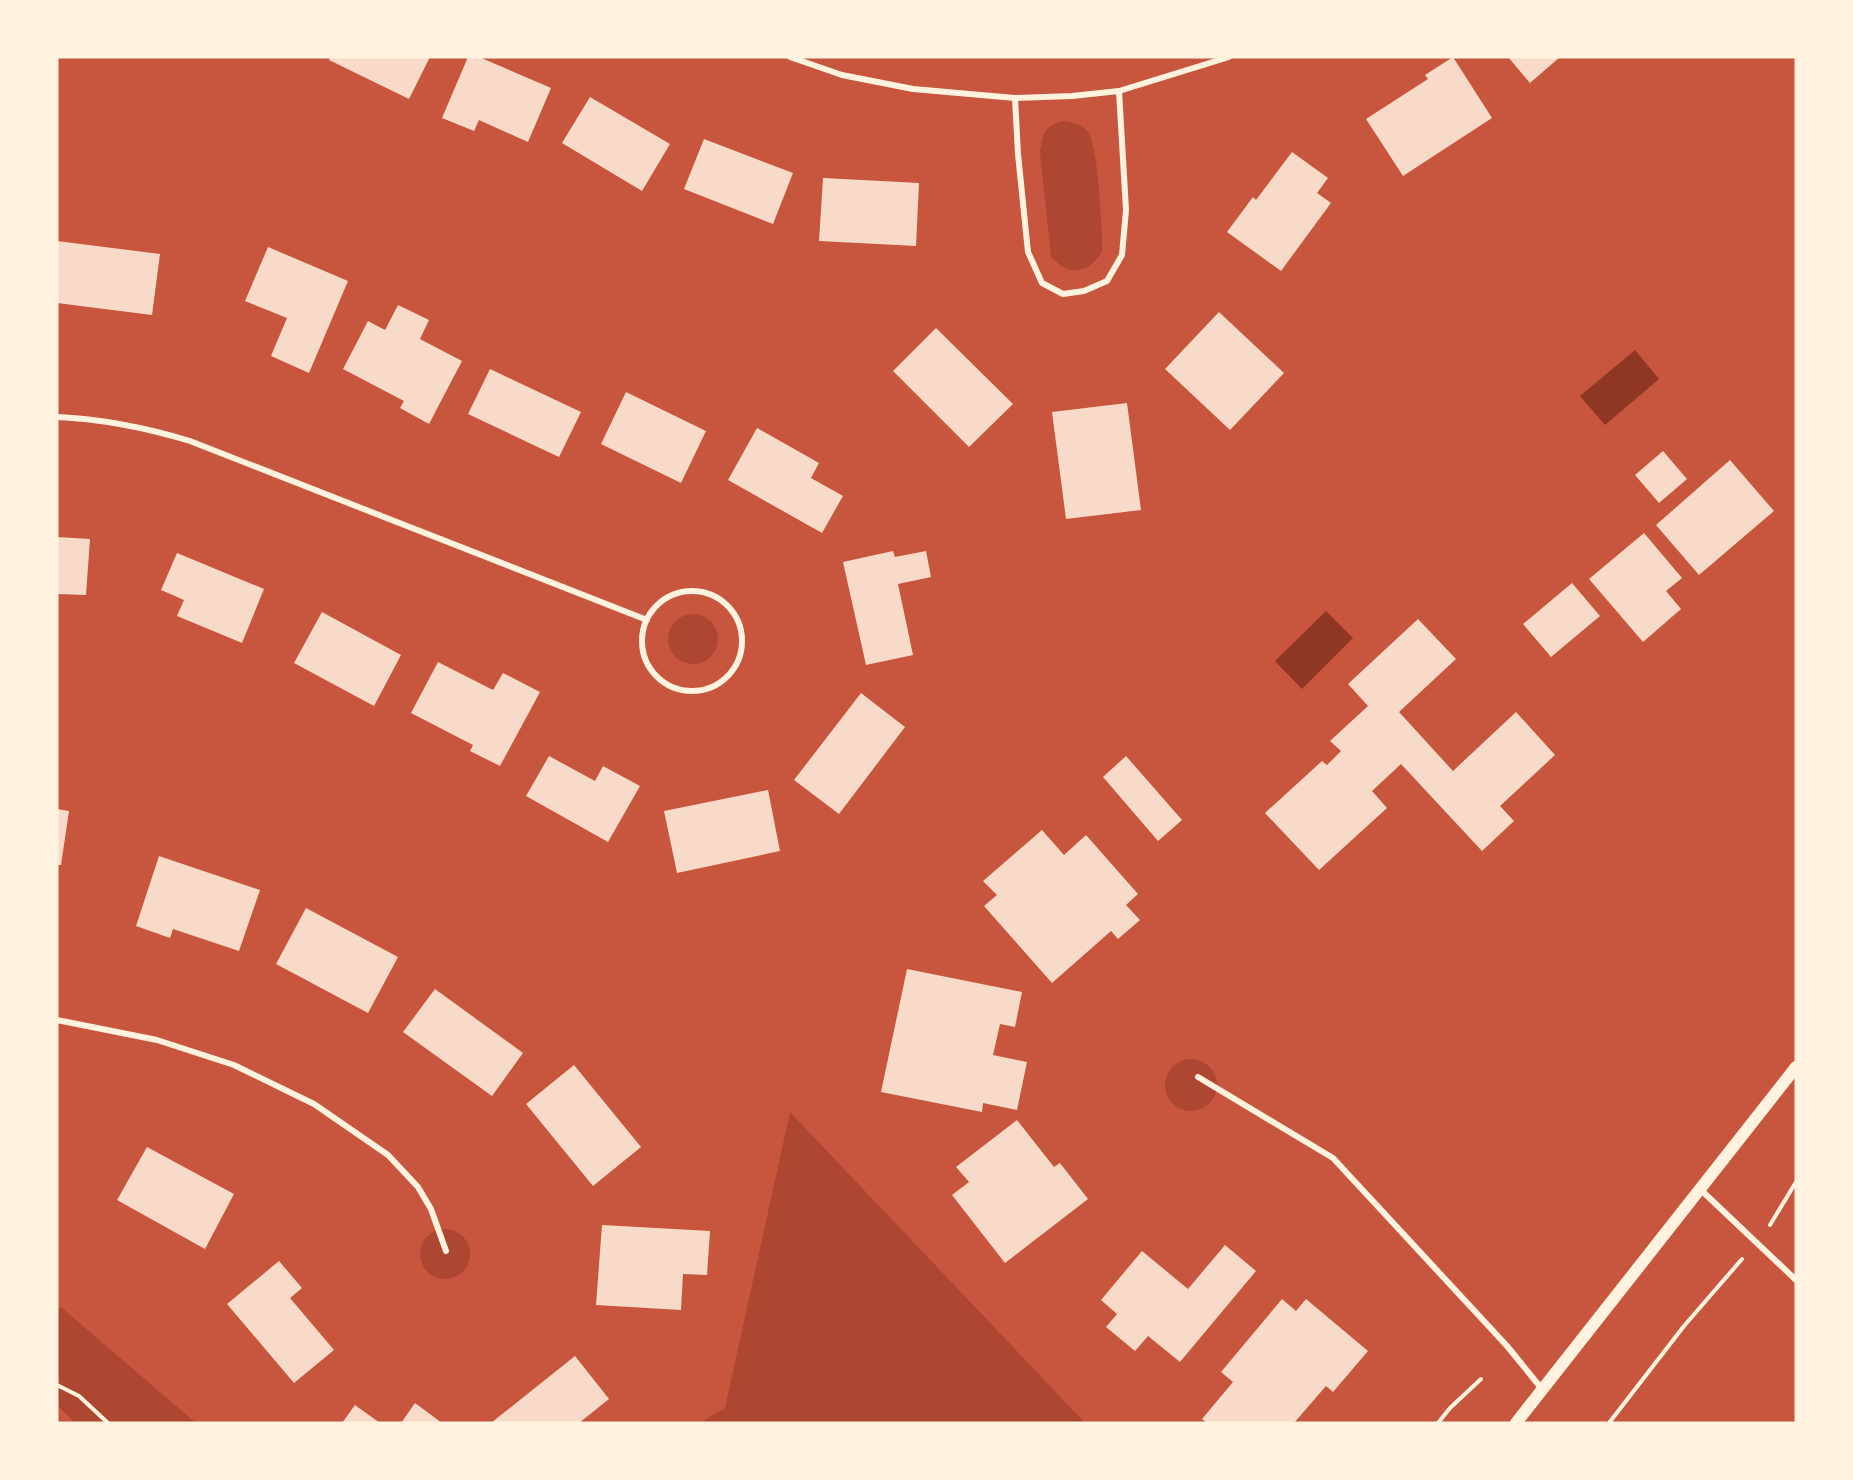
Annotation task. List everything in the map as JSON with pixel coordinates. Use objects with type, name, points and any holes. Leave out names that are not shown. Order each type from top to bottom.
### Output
[{"type":"main road","points":[[1516,1423],[1796,1067]]},
{"type":"street","points":[[790,57],[842,75],[913,89],[1015,98],[1072,96],[1119,91],[1228,57]]},
{"type":"street","points":[[1015,98],[1028,252],[1042,283],[1063,294],[1084,291],[1107,281],[1122,255],[1126,210],[1119,91]]},
{"type":"street","points":[[57,417],[148,428],[190,441],[647,620]]},
{"type":"street","points":[[688,591],[705,592],[721,600],[733,612],[740,628],[742,646],[737,662],[729,676],[716,685],[701,690],[686,691],[670,686],[657,678],[642,650],[642,635],[647,620],[657,605],[671,596],[688,591]]},
{"type":"street","points":[[57,1020],[157,1040],[234,1065],[314,1104],[388,1155],[418,1187],[431,1209],[446,1251]]},
{"type":"street","points":[[1198,1077],[1334,1158],[1507,1346],[1542,1389]]},
{"type":"street","points":[[1701,1190],[1796,1280]]},
{"type":"path","points":[[1778,1214],[1796,1182]]},
{"type":"path","points":[[1609,1423],[1684,1326],[1721,1283]]},
{"type":"path","points":[[1438,1423],[1450,1408],[1481,1379]]},
{"type":"path","points":[[57,1385],[79,1396],[108,1423]]},
{"type":"shaded area","points":[[1063,121],[1077,124],[1088,132],[1095,153],[1099,189],[1102,252],[1090,265],[1078,270],[1064,267],[1051,257],[1040,152],[1042,140],[1048,128]]},
{"type":"shaded area","points":[[1635,350],[1659,379],[1605,425],[1580,396]]},
{"type":"shaded area","points":[[1326,611],[1353,638],[1302,689],[1275,661]]},
{"type":"shaded area","points":[[693,614],[711,621],[718,639],[711,657],[693,664],[675,657],[668,639],[675,621]]},
{"type":"shaded area","points":[[1191,1059],[1201,1061],[1209,1067],[1215,1075],[1217,1085],[1215,1095],[1209,1103],[1201,1109],[1191,1111],[1181,1109],[1173,1103],[1167,1095],[1165,1085],[1167,1075],[1173,1067],[1181,1061]]},
{"type":"shaded area","points":[[790,1112],[1085,1423],[699,1423],[725,1408]]},
{"type":"shaded area","points":[[440,1229],[450,1229],[463,1236],[470,1249],[470,1259],[463,1272],[450,1279],[440,1279],[431,1275],[424,1268],[420,1259],[420,1249],[424,1240],[431,1233]]},
{"type":"shaded area","points":[[57,1308],[62,1308],[196,1423],[75,1423],[57,1405]]},
{"type":"building","points":[[330,57],[430,57],[409,99],[329,60]]},
{"type":"building","points":[[468,57],[479,57],[551,88],[528,142],[479,120],[474,131],[442,118]]},
{"type":"building","points":[[1453,57],[1492,118],[1403,176],[1366,119],[1428,79],[1425,75]]},
{"type":"building","points":[[1508,57],[1560,57],[1530,83]]},
{"type":"building","points":[[590,97],[670,144],[642,191],[562,143]]},
{"type":"building","points":[[704,139],[793,173],[773,224],[684,189]]},
{"type":"building","points":[[1292,152],[1328,178],[1317,193],[1331,203],[1281,271],[1227,232],[1253,197],[1256,200]]},
{"type":"building","points":[[823,178],[919,183],[916,246],[819,241]]},
{"type":"building","points":[[57,241],[160,254],[152,315],[57,303]]},
{"type":"building","points":[[268,247],[348,281],[309,373],[271,356],[287,318],[245,301]]},
{"type":"building","points":[[398,305],[429,320],[420,339],[462,361],[429,424],[400,408],[404,401],[343,369],[368,321],[385,330]]},
{"type":"building","points":[[1219,312],[1284,373],[1230,430],[1165,369]]},
{"type":"building","points":[[936,328],[1013,404],[969,447],[893,371]]},
{"type":"building","points":[[490,369],[581,412],[559,457],[468,414]]},
{"type":"building","points":[[626,392],[706,431],[681,483],[601,444]]},
{"type":"building","points":[[1127,403],[1141,510],[1066,519],[1052,412]]},
{"type":"building","points":[[757,428],[819,463],[811,478],[843,496],[822,533],[728,480]]},
{"type":"building","points":[[1663,451],[1687,479],[1659,503],[1635,475]]},
{"type":"building","points":[[1730,460],[1774,511],[1699,575],[1656,525]]},
{"type":"building","points":[[1644,533],[1682,578],[1666,591],[1681,609],[1643,642],[1589,579]]},
{"type":"building","points":[[57,537],[90,539],[86,595],[57,594]]},
{"type":"building","points":[[893,551],[895,557],[926,551],[931,577],[898,584],[913,655],[866,665],[843,562]]},
{"type":"building","points":[[177,553],[264,589],[242,643],[177,616],[184,600],[161,590]]},
{"type":"building","points":[[1572,583],[1600,616],[1551,657],[1523,624]]},
{"type":"building","points":[[322,612],[401,655],[374,706],[294,663]]},
{"type":"building","points":[[1418,619],[1456,659],[1399,712],[1453,771],[1516,712],[1555,755],[1500,806],[1514,821],[1482,851],[1401,764],[1372,791],[1387,808],[1319,870],[1265,813],[1322,761],[1327,765],[1341,751],[1330,741],[1368,706],[1348,684]]},
{"type":"building","points":[[438,662],[493,690],[503,673],[540,692],[500,766],[470,751],[473,745],[411,713]]},
{"type":"building","points":[[861,693],[905,727],[839,814],[794,780]]},
{"type":"building","points":[[549,756],[595,781],[603,766],[640,786],[608,842],[526,796]]},
{"type":"building","points":[[1126,756],[1182,820],[1158,841],[1103,777]]},
{"type":"building","points":[[768,790],[780,851],[677,873],[664,811]]},
{"type":"building","points":[[57,809],[69,811],[61,865],[57,865]]},
{"type":"building","points":[[1042,830],[1064,855],[1086,835],[1138,894],[1126,905],[1140,920],[1118,939],[1111,931],[1052,983],[984,906],[997,895],[983,881]]},
{"type":"building","points":[[159,856],[260,890],[239,951],[173,929],[170,938],[136,926]]},
{"type":"building","points":[[306,908],[398,957],[368,1013],[276,964]]},
{"type":"building","points":[[907,969],[1022,992],[1015,1027],[1000,1024],[993,1055],[1027,1062],[1017,1110],[983,1103],[982,1112],[881,1092]]},
{"type":"building","points":[[435,989],[523,1053],[492,1096],[403,1032]]},
{"type":"building","points":[[574,1065],[641,1147],[593,1186],[526,1104]]},
{"type":"building","points":[[1017,1120],[1054,1167],[1060,1163],[1088,1199],[1005,1263],[952,1195],[969,1182],[956,1167]]},
{"type":"building","points":[[147,1147],[234,1194],[205,1249],[117,1200]]},
{"type":"building","points":[[602,1225],[710,1231],[707,1275],[683,1274],[681,1310],[596,1305]]},
{"type":"building","points":[[1225,1245],[1256,1271],[1180,1362],[1148,1336],[1135,1351],[1106,1327],[1117,1314],[1101,1300],[1142,1251],[1188,1289]]},
{"type":"building","points":[[279,1261],[302,1288],[290,1298],[334,1350],[294,1383],[227,1304]]},
{"type":"building","points":[[1282,1299],[1296,1311],[1306,1299],[1368,1351],[1333,1392],[1326,1386],[1294,1423],[1207,1423],[1202,1419],[1233,1382],[1221,1372]]},
{"type":"building","points":[[575,1356],[609,1399],[579,1423],[491,1423]]},
{"type":"building","points":[[415,1403],[442,1423],[401,1423]]},
{"type":"building","points":[[355,1405],[380,1423],[342,1423]]}]
